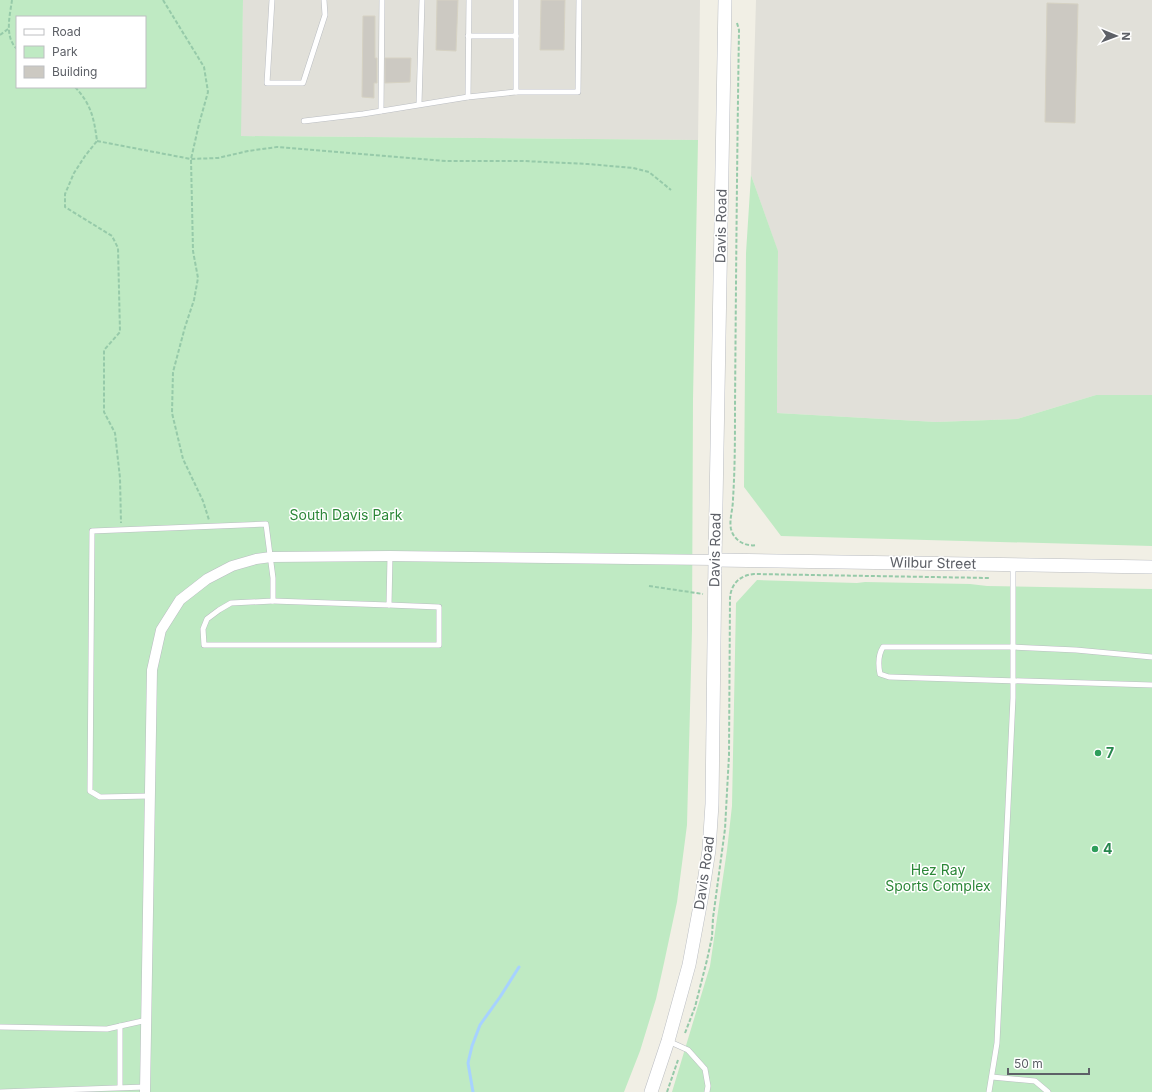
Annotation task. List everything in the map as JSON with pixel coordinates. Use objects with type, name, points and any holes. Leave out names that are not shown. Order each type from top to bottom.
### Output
[{"type":"street","name":"Davis Road","points":[[651,1092],[668,1041],[689,965],[709,850],[712,804],[725,0]]},
{"type":"street","points":[[145,1089],[152,670],[161,630],[180,600],[207,579],[232,566],[256,559],[271,557],[390,556],[715,560]]},
{"type":"street","name":"Wilbur Street","points":[[715,560],[1152,567]]},
{"type":"lane","points":[[272,0],[268,83],[303,83],[325,15],[324,0]]},
{"type":"lane","points":[[381,111],[382,0]]},
{"type":"lane","points":[[419,104],[422,0]]},
{"type":"lane","points":[[468,97],[469,0]]},
{"type":"lane","points":[[516,0],[516,92]]},
{"type":"lane","points":[[304,121],[381,111],[468,97],[516,92],[578,92],[579,0]]},
{"type":"lane","points":[[468,36],[516,36]]},
{"type":"lane","points":[[150,796],[100,797],[90,791],[92,531],[266,524],[273,578],[272,602]]},
{"type":"lane","points":[[389,605],[390,556]]},
{"type":"lane","points":[[989,1092],[997,1043],[1001,971],[1013,681],[1013,565]]},
{"type":"lane","points":[[231,602],[389,605],[439,607],[439,645],[204,645],[203,629],[207,618],[231,602]]},
{"type":"lane","points":[[1152,657],[1076,650],[884,646],[880,652],[878,666],[880,674],[889,677],[1152,685]]},
{"type":"lane","points":[[0,1027],[107,1029],[146,1020]]},
{"type":"lane","points":[[120,1026],[120,1087]]},
{"type":"lane","points":[[668,1041],[688,1050],[705,1069],[708,1086],[707,1092]]},
{"type":"lane","points":[[992,1077],[1035,1081],[1048,1092]]},
{"type":"lane","points":[[0,1092],[120,1087],[145,1089]]},
{"type":"path","points":[[12,0],[8,29],[16,48]]},
{"type":"path","points":[[163,0],[204,67],[208,92],[191,159],[193,251],[198,278],[194,300],[173,372],[172,413],[183,459],[203,501],[211,526]]},
{"type":"path","points":[[737,23],[739,30],[735,419],[731,524],[734,534],[740,542],[749,545],[757,545]]},
{"type":"path","points":[[0,36],[8,29]]},
{"type":"path","points":[[76,88],[85,97],[95,121],[96,141],[74,173],[65,194],[65,207],[112,236],[118,248],[120,332],[104,350],[104,412],[115,433],[120,478],[121,530]]},
{"type":"path","points":[[96,141],[191,159],[218,158],[248,151],[277,147],[446,161],[523,161],[588,164],[633,168],[649,172],[671,190]]},
{"type":"path","points":[[685,1033],[696,1007],[708,960],[726,829],[729,755],[730,594],[734,584],[740,578],[754,574],[989,578]]},
{"type":"path","points":[[649,586],[702,594]]},
{"type":"path","points":[[667,1092],[678,1060]]},
{"type":"shaded area","points":[[243,0],[700,0],[698,140],[240,136]]},
{"type":"shaded area","points":[[756,0],[1152,0],[1152,395],[1096,395],[1017,419],[936,422],[777,413],[778,252],[751,175]]},
{"type":"green space","name":"South Davis Park","points":[[0,0],[243,0],[241,136],[698,140],[693,399],[692,630],[687,825],[677,902],[656,999],[640,1051],[624,1092],[0,1092]]},
{"type":"green space","points":[[751,175],[778,251],[777,413],[936,422],[1017,419],[1096,395],[1152,395],[1152,546],[781,536],[744,487],[746,253]]},
{"type":"green space","name":"Hez Ray Sports Complex","points":[[757,580],[1152,589],[1152,1092],[672,1092],[710,966],[727,850],[732,806],[736,603]]},
{"type":"building","points":[[437,0],[458,0],[456,51],[436,50]]},
{"type":"building","points":[[541,0],[565,0],[564,50],[540,50]]},
{"type":"building","points":[[1047,3],[1078,4],[1075,123],[1045,122]]},
{"type":"building","points":[[363,16],[375,16],[375,58],[377,58],[377,83],[374,83],[374,98],[362,97]]},
{"type":"building","points":[[385,58],[411,58],[410,82],[385,83]]},
{"type":"waterway","points":[[473,1092],[468,1063],[472,1046],[480,1025],[519,967]]},
{"type":"place","name":"7","points":[[1098,753]]},
{"type":"place","name":"4","points":[[1095,849]]}]
